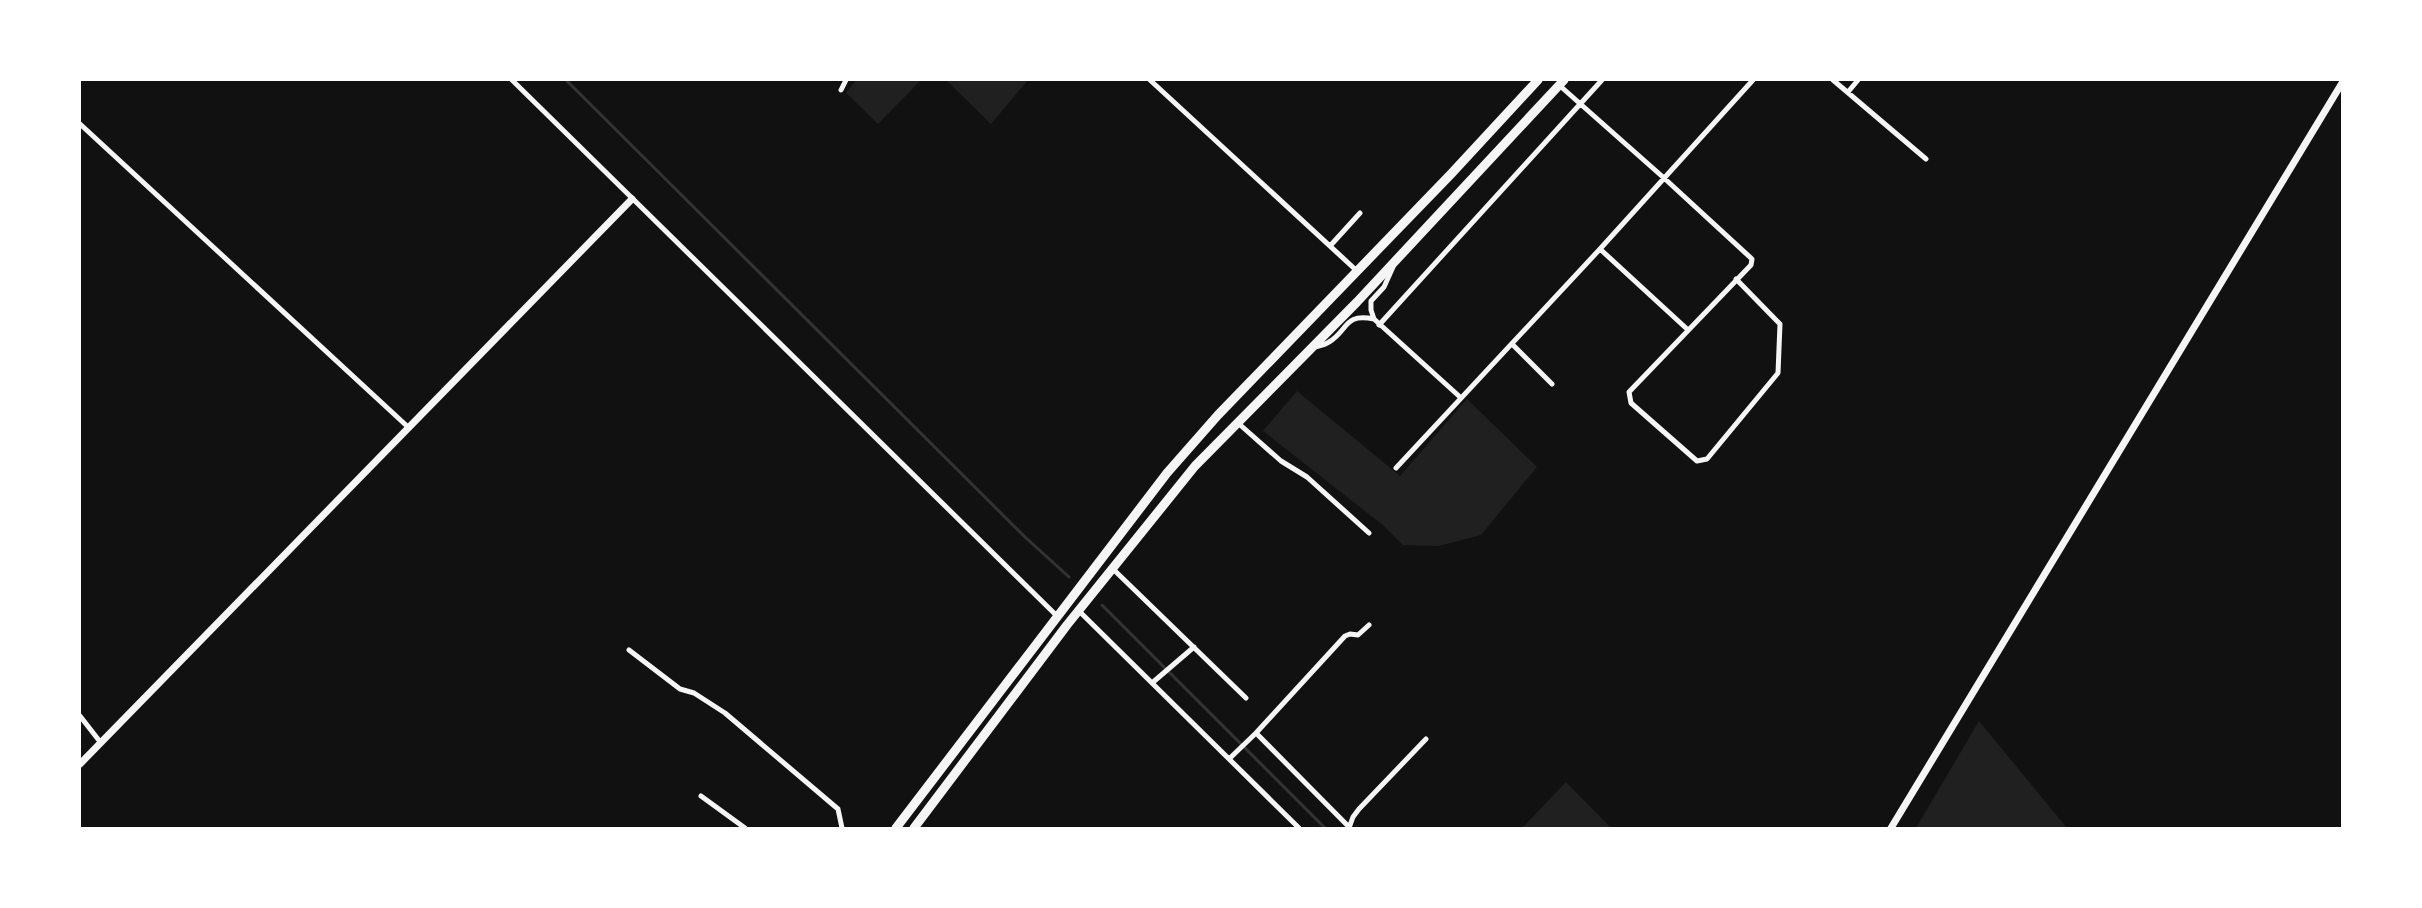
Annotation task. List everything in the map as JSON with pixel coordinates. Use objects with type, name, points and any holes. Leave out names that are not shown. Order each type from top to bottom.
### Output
[{"type":"highway","points":[[896,828],[1167,473],[1218,415],[1539,80]]},
{"type":"highway","points":[[914,828],[1079,611],[1195,466],[1397,260],[1561,82]]},
{"type":"street","points":[[512,80],[1056,616]]},
{"type":"street","points":[[841,90],[846,80]]},
{"type":"street","points":[[1150,80],[1357,271]]},
{"type":"street","points":[[1379,325],[1602,80]]},
{"type":"street","points":[[1396,468],[1600,249],[1753,80]]},
{"type":"street","points":[[1833,80],[1926,159]]},
{"type":"street","points":[[1848,92],[1858,80]]},
{"type":"street","points":[[1561,82],[1580,103],[1749,255],[1751,264],[1736,279],[1687,329],[1630,389],[1628,396],[1631,403],[1694,460],[1700,462],[1707,459],[1778,374],[1780,324],[1736,279]]},
{"type":"street","points":[[1891,828],[2343,83]]},
{"type":"street","points":[[80,124],[408,427]]},
{"type":"street","points":[[80,765],[632,199]]},
{"type":"street","points":[[1330,246],[1360,213]]},
{"type":"street","points":[[1600,249],[1687,329]]},
{"type":"street","points":[[1397,260],[1384,286],[1371,301],[1374,319],[1460,397]]},
{"type":"street","points":[[1311,349],[1329,342],[1359,316],[1374,319]]},
{"type":"street","points":[[1512,344],[1552,384]]},
{"type":"street","points":[[1238,423],[1281,461],[1307,477],[1369,532]]},
{"type":"street","points":[[1113,569],[1246,698]]},
{"type":"street","points":[[1079,611],[1299,828]]},
{"type":"street","points":[[1229,759],[1346,636],[1358,635],[1369,625]]},
{"type":"street","points":[[1152,683],[1194,647]]},
{"type":"street","points":[[629,650],[680,689],[694,693],[724,713],[838,809],[841,814],[842,828]]},
{"type":"street","points":[[80,716],[101,743]]},
{"type":"street","points":[[1256,733],[1349,828],[1359,809],[1426,739]]},
{"type":"street","points":[[701,796],[745,828]]},
{"type":"shaded area","points":[[856,80],[921,80],[878,124],[846,93]]},
{"type":"shaded area","points":[[946,80],[1028,80],[991,124]]},
{"type":"shaded area","points":[[1297,391],[1400,476],[1467,399],[1537,467],[1481,535],[1439,546],[1403,545],[1384,526],[1263,431]]},
{"type":"shaded area","points":[[1979,721],[2067,828],[1916,828]]},
{"type":"shaded area","points":[[1566,782],[1611,828],[1522,828]]},
{"type":"waterway","points":[[566,80],[1025,537],[1069,577]]},
{"type":"waterway","points":[[1102,605],[1325,828]]}]
